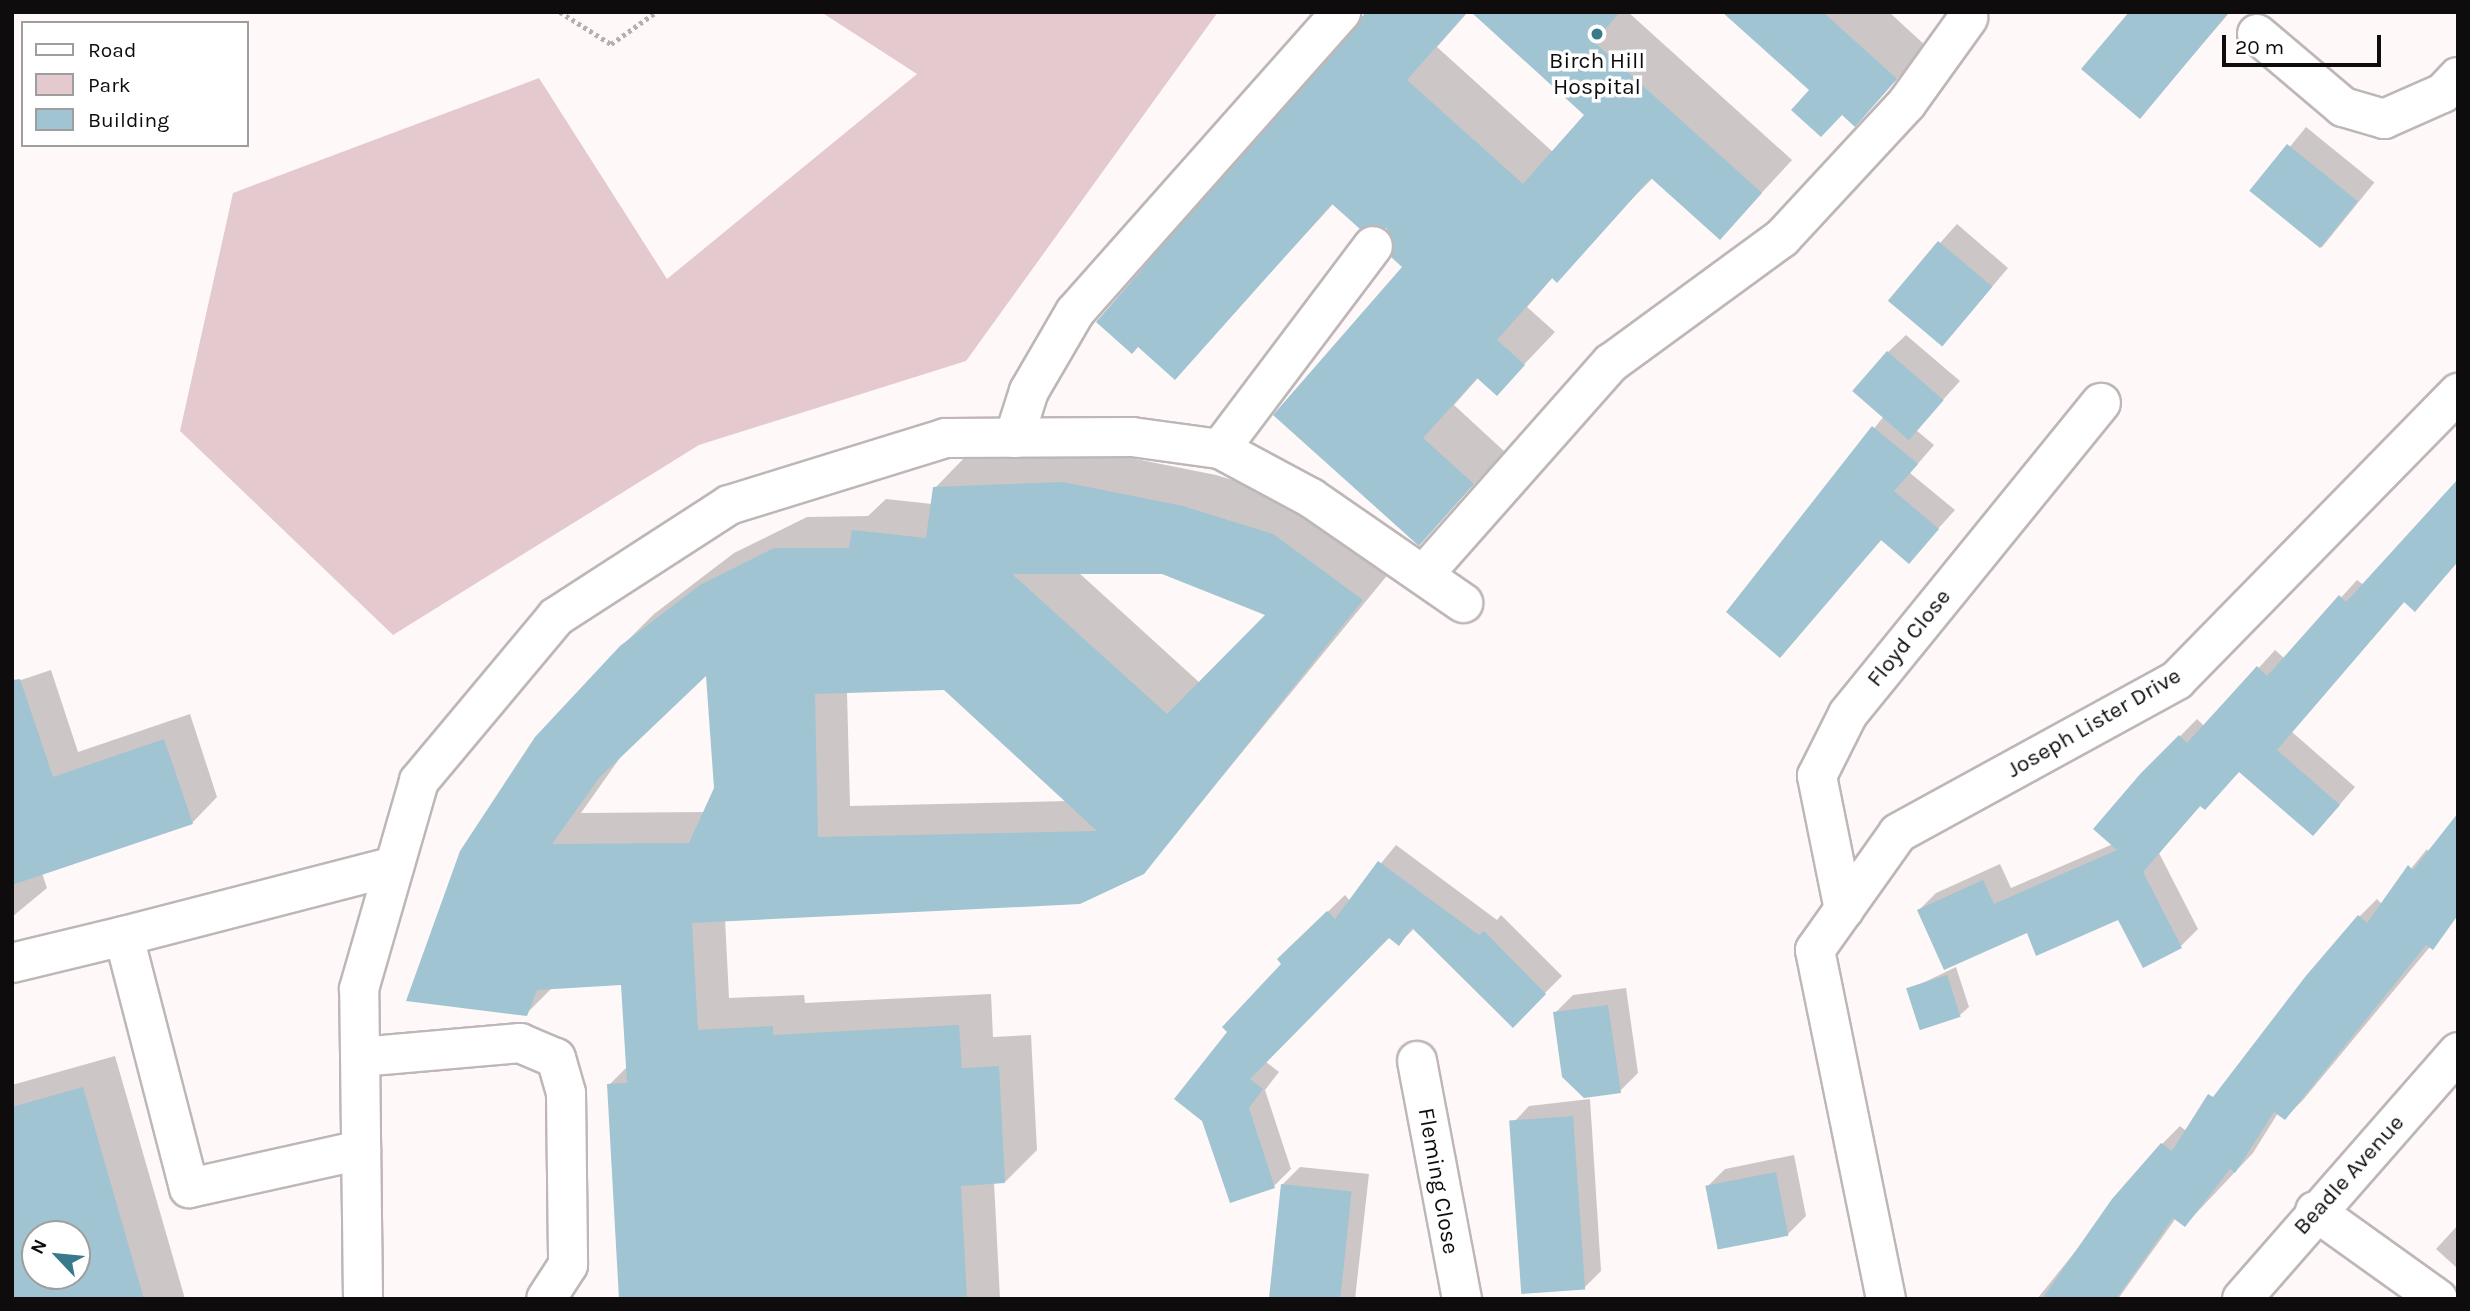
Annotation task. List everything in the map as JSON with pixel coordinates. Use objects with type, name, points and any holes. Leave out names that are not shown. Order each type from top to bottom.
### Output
[{"type":"street","points":[[1014,438],[1029,391],[1074,312],[1341,12]]},
{"type":"street","points":[[1424,574],[1611,363],[1782,238],[1907,103],[1968,18]]},
{"type":"street","points":[[2257,34],[2343,107],[2384,119],[2444,93],[2458,77]]},
{"type":"street","points":[[1220,449],[1373,246]]},
{"type":"street","name":"Joseph Lister Drive","points":[[1886,1299],[1815,950],[1898,833],[2177,680],[2458,393]]},
{"type":"street","name":"Floyd Close","points":[[1844,910],[1817,776],[1847,714],[2101,403]]},
{"type":"street","points":[[363,1299],[359,989],[419,781],[556,617],[729,505],[945,438],[1132,437],[1220,449],[1311,498],[1463,603]]},
{"type":"street","points":[[12,963],[394,866]]},
{"type":"street","points":[[124,936],[189,1188],[361,1150]]},
{"type":"street","points":[[360,1057],[520,1043],[556,1058],[566,1093],[568,1265],[546,1299]]},
{"type":"street","name":"Beadle Avenue","points":[[2242,1299],[2315,1211],[2458,1052]]},
{"type":"street","name":"Fleming Close","points":[[1417,1061],[1462,1299]]},
{"type":"street","points":[[2315,1211],[2438,1299]]},
{"type":"path","points":[[560,12],[611,44],[656,12]]},
{"type":"green space","points":[[821,12],[1218,12],[966,361],[699,445],[393,635],[180,431],[233,193],[539,78],[667,279],[917,74]]},
{"type":"building","points":[[1366,12],[1467,12],[1407,80],[1523,184],[1584,115],[1471,12],[1620,12],[1594,42],[1762,193],[1720,240],[1651,178],[1557,283],[1552,278],[1497,340],[1525,365],[1497,396],[1477,378],[1423,438],[1474,484],[1419,546],[1273,415],[1402,267],[1391,257],[1393,238],[1386,228],[1360,229],[1332,204],[1175,380],[1138,347],[1132,354],[1096,322]]},
{"type":"building","points":[[1722,12],[1823,12],[1897,79],[1855,127],[1842,115],[1821,137],[1791,110],[1809,90]]},
{"type":"building","points":[[2129,12],[2229,12],[2140,119],[2081,69]]},
{"type":"building","points":[[2287,144],[2358,201],[2320,248],[2249,191]]},
{"type":"building","points":[[1938,241],[1992,287],[1942,346],[1888,301]]},
{"type":"building","points":[[1887,351],[1944,400],[1909,440],[1852,391]]},
{"type":"building","points":[[1872,426],[1918,464],[1894,491],[1939,529],[1909,564],[1881,540],[1780,658],[1726,612]]},
{"type":"building","points":[[2458,479],[2458,561],[2415,612],[2404,602],[2277,750],[2340,805],[2313,836],[2239,772],[2205,810],[2200,806],[2143,872],[2182,948],[2143,968],[2118,920],[2036,956],[2027,933],[1944,970],[1917,910],[1983,880],[1994,904],[2117,850],[2093,829],[2141,773],[2179,735],[2187,743],[2257,666],[2267,676],[2339,595],[2346,602]]},
{"type":"building","points":[[1063,482],[1183,506],[1273,534],[1363,600],[1144,874],[1080,904],[692,923],[698,1030],[773,1026],[773,1035],[959,1025],[962,1068],[999,1066],[1005,1183],[961,1186],[967,1299],[619,1299],[607,1084],[627,1083],[621,985],[537,990],[527,1016],[406,1001],[460,851],[535,737],[620,646],[700,585],[774,548],[849,548],[852,530],[926,538],[933,487]],"holes":[[[1012,574],[1162,574],[1265,615],[1167,714]],[[706,676],[714,788],[689,843],[552,844],[599,778]],[[944,690],[1097,831],[818,837],[815,694]]]},
{"type":"building","points":[[20,679],[53,777],[164,739],[193,824],[12,885],[12,680]]},
{"type":"building","points":[[2458,813],[2458,915],[2433,950],[2426,945],[2285,1120],[2274,1112],[2235,1173],[2230,1169],[2185,1227],[2173,1218],[2116,1299],[2042,1299],[2112,1199],[2161,1143],[2172,1151],[2208,1094],[2213,1097],[2305,977],[2358,915],[2367,923],[2408,865],[2413,870]]},
{"type":"building","points":[[1378,861],[1479,935],[1484,931],[1546,994],[1513,1028],[1412,928],[1399,946],[1389,938],[1250,1079],[1263,1089],[1249,1108],[1275,1188],[1230,1203],[1202,1121],[1174,1099],[1227,1032],[1222,1027],[1281,964],[1277,959],[1327,911],[1335,919]]},
{"type":"building","points":[[1947,975],[1961,1017],[1920,1030],[1906,988]]},
{"type":"building","points":[[1608,1005],[1621,1093],[1584,1098],[1562,1077],[1553,1012]]},
{"type":"building","points":[[83,1087],[144,1299],[12,1299],[12,1107]]},
{"type":"building","points":[[1573,1116],[1585,1290],[1521,1294],[1509,1120]]},
{"type":"building","points":[[1776,1172],[1788,1236],[1718,1250],[1705,1186]]},
{"type":"building","points":[[1281,1184],[1352,1191],[1340,1299],[1269,1298]]},
{"type":"place","name":"Birch Hill Hospital","points":[[1597,34]]}]
